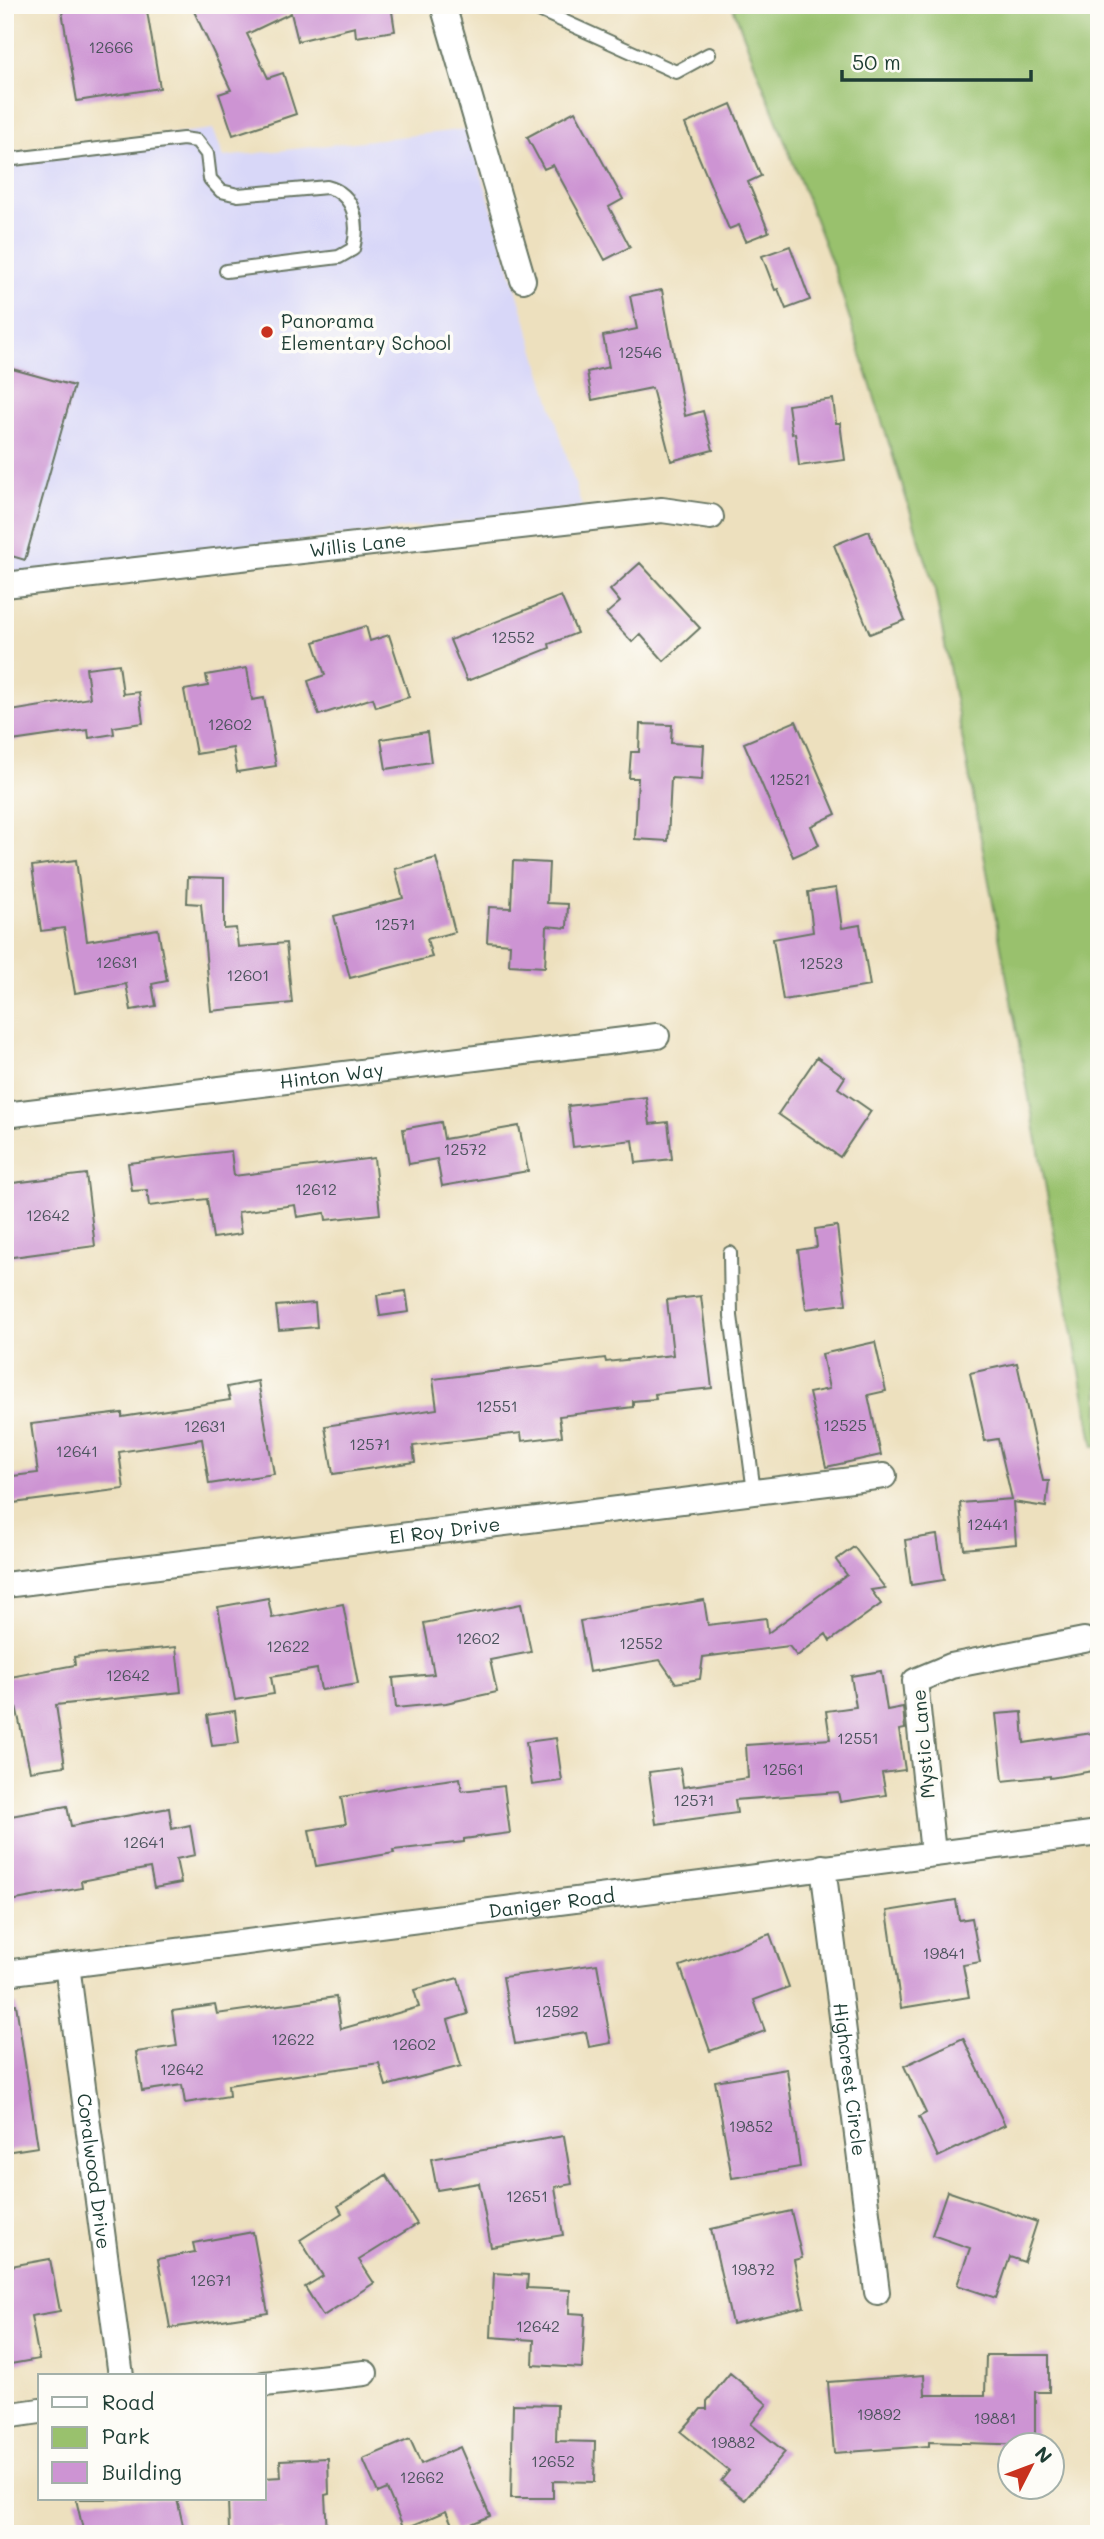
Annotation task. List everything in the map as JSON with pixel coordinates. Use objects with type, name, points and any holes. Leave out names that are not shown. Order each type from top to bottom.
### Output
[{"type":"street","points":[[443,5],[523,280]]},
{"type":"street","name":"Willis Lane","points":[[5,585],[662,510],[711,517]]},
{"type":"street","name":"Hinton Way","points":[[5,1115],[657,1036]]},
{"type":"street","name":"El Roy Drive","points":[[5,1585],[884,1476]]},
{"type":"street","name":"Mystic Lane","points":[[933,1853],[915,1681],[951,1666],[1084,1640]]},
{"type":"street","name":"Daniger Road","points":[[5,1973],[1099,1833]]},
{"type":"street","name":"Highcrest Circle","points":[[824,1867],[877,2292]]},
{"type":"street","name":"Coralwood Drive","points":[[67,1965],[121,2374]]},
{"type":"street","points":[[266,2384],[365,2373]]},
{"type":"street","points":[[5,2416],[38,2411]]},
{"type":"lane","points":[[533,5],[676,72],[709,54]]},
{"type":"lane","points":[[5,160],[183,139],[197,141],[207,154],[210,179],[221,191],[238,195],[327,187],[341,191],[352,204],[357,236],[353,249],[339,257],[226,271]]},
{"type":"lane","points":[[730,1253],[732,1316],[754,1492]]},
{"type":"shaded area","name":"Panorama Elementary School","points":[[213,129],[224,157],[468,129],[582,507],[5,577],[5,154]]},
{"type":"green space","points":[[732,5],[1099,5],[1099,1446],[1094,1447],[934,586],[833,266]]},
{"type":"building","points":[[61,5],[146,5],[160,88],[77,101]]},
{"type":"building","points":[[191,5],[391,5],[395,31],[356,37],[355,27],[298,41],[291,13],[247,34],[268,78],[283,73],[296,114],[233,135],[219,94],[231,90]]},
{"type":"building","points":[[731,104],[761,176],[748,182],[769,232],[746,241],[739,225],[729,229],[685,124]]},
{"type":"building","points":[[575,111],[623,199],[609,207],[630,247],[605,260],[553,165],[544,169],[527,137]]},
{"type":"building","points":[[790,246],[810,300],[786,309],[778,289],[775,290],[762,256]]},
{"type":"building","points":[[662,290],[685,416],[703,411],[713,450],[671,461],[652,388],[592,400],[587,372],[609,367],[603,336],[637,329],[630,296]]},
{"type":"building","points":[[5,367],[74,386],[25,560],[5,554]]},
{"type":"building","points":[[833,399],[836,423],[840,423],[845,460],[799,466],[788,405]]},
{"type":"building","points":[[869,531],[905,620],[870,634],[834,545]]},
{"type":"building","points":[[640,563],[700,628],[664,661],[640,634],[632,642],[606,614],[620,602],[610,590]]},
{"type":"building","points":[[561,596],[577,633],[549,644],[550,648],[467,681],[450,640]]},
{"type":"building","points":[[366,626],[370,641],[389,635],[409,697],[376,707],[373,698],[319,715],[308,681],[325,675],[314,642]]},
{"type":"building","points":[[119,664],[123,694],[139,692],[143,723],[113,727],[114,734],[89,738],[88,730],[5,742],[5,712],[90,698],[86,668]]},
{"type":"building","points":[[247,668],[252,700],[264,698],[276,766],[237,772],[233,748],[196,754],[184,690],[208,686],[206,675]]},
{"type":"building","points":[[796,721],[836,814],[811,826],[819,845],[793,857],[744,743]]},
{"type":"building","points":[[640,724],[672,725],[671,743],[704,745],[702,780],[671,778],[668,841],[635,839],[638,778],[629,778],[631,752],[639,752]]},
{"type":"building","points":[[427,732],[431,762],[386,769],[381,739]]},
{"type":"building","points":[[436,858],[455,932],[427,939],[432,957],[350,978],[334,916],[403,898],[395,869]]},
{"type":"building","points":[[76,860],[87,941],[158,929],[167,981],[152,984],[156,1006],[131,1010],[126,984],[75,993],[64,928],[41,931],[32,866]]},
{"type":"building","points":[[513,861],[549,863],[547,903],[568,904],[567,928],[547,926],[545,967],[509,965],[510,944],[487,942],[489,907],[511,908]]},
{"type":"building","points":[[188,877],[224,878],[224,929],[236,928],[238,947],[286,943],[292,1003],[211,1011],[201,904],[187,903]]},
{"type":"building","points":[[836,888],[842,928],[860,925],[870,986],[783,1000],[773,939],[813,932],[808,892]]},
{"type":"building","points":[[817,1057],[845,1077],[838,1088],[871,1111],[840,1157],[778,1114]]},
{"type":"building","points":[[646,1097],[650,1124],[668,1122],[672,1159],[636,1163],[633,1140],[573,1147],[568,1106]]},
{"type":"building","points":[[441,1122],[444,1139],[519,1126],[528,1171],[442,1186],[437,1159],[409,1164],[403,1129]]},
{"type":"building","points":[[231,1151],[234,1176],[374,1158],[380,1214],[326,1220],[325,1213],[297,1217],[295,1205],[238,1212],[241,1234],[213,1238],[207,1199],[149,1206],[147,1190],[132,1191],[128,1163]]},
{"type":"building","points":[[86,1174],[95,1246],[5,1258],[5,1184]]},
{"type":"building","points":[[837,1226],[846,1304],[806,1309],[798,1250],[817,1247],[815,1229]]},
{"type":"building","points":[[406,1291],[409,1312],[380,1316],[377,1295]]},
{"type":"building","points":[[701,1296],[712,1388],[655,1394],[656,1399],[633,1401],[633,1407],[559,1416],[562,1436],[522,1441],[521,1433],[413,1446],[415,1462],[333,1474],[325,1426],[437,1409],[433,1379],[605,1358],[606,1362],[673,1355],[667,1300]]},
{"type":"building","points":[[315,1303],[317,1327],[279,1330],[276,1306]]},
{"type":"building","points":[[875,1342],[886,1391],[868,1395],[881,1455],[826,1467],[809,1393],[829,1389],[822,1354]]},
{"type":"building","points":[[1017,1363],[1043,1481],[1049,1481],[1046,1507],[1013,1502],[1016,1544],[964,1549],[960,1503],[1012,1499],[998,1439],[985,1441],[970,1373]]},
{"type":"building","points":[[258,1381],[274,1474],[209,1484],[202,1439],[119,1452],[124,1489],[5,1504],[5,1477],[38,1473],[31,1424],[122,1413],[122,1417],[230,1400],[227,1387]]},
{"type":"building","points":[[937,1535],[944,1580],[911,1585],[905,1540]]},
{"type":"building","points":[[854,1547],[885,1588],[871,1590],[881,1604],[830,1641],[826,1634],[797,1656],[789,1646],[703,1657],[700,1679],[676,1683],[660,1660],[589,1672],[580,1621],[704,1600],[708,1625],[766,1618],[768,1633],[847,1575],[836,1560]]},
{"type":"building","points":[[268,1598],[272,1618],[343,1604],[358,1684],[321,1690],[317,1669],[271,1677],[274,1694],[235,1700],[218,1607]]},
{"type":"building","points":[[521,1604],[531,1652],[490,1660],[497,1692],[446,1703],[396,1708],[393,1678],[434,1674],[424,1623]]},
{"type":"building","points":[[176,1647],[181,1692],[56,1705],[65,1766],[30,1771],[16,1706],[5,1708],[5,1678],[75,1665],[74,1657]]},
{"type":"building","points":[[881,1671],[887,1710],[903,1707],[905,1729],[899,1730],[905,1770],[882,1773],[886,1795],[840,1802],[838,1792],[735,1800],[737,1813],[656,1824],[649,1772],[680,1768],[683,1787],[748,1778],[746,1745],[830,1739],[826,1711],[856,1707],[851,1676]]},
{"type":"building","points":[[235,1711],[239,1743],[212,1746],[207,1715]]},
{"type":"building","points":[[1022,1712],[1024,1743],[1099,1732],[1099,1770],[1050,1778],[1003,1781],[996,1714]]},
{"type":"building","points":[[556,1738],[562,1781],[532,1785],[526,1742]]},
{"type":"building","points":[[460,1778],[462,1791],[504,1786],[510,1833],[464,1839],[464,1842],[393,1850],[394,1853],[316,1866],[309,1830],[346,1824],[341,1797]]},
{"type":"building","points":[[67,1806],[71,1826],[169,1808],[172,1829],[190,1825],[195,1855],[176,1859],[181,1883],[154,1888],[150,1868],[81,1881],[82,1888],[5,1902],[5,1817]]},
{"type":"building","points":[[956,1900],[959,1920],[972,1918],[980,1962],[963,1965],[969,1997],[901,2008],[887,1911]]},
{"type":"building","points":[[770,1934],[789,1987],[754,2000],[765,2031],[710,2051],[680,1966]]},
{"type":"building","points":[[597,1964],[611,2043],[589,2047],[586,2032],[515,2044],[503,1977]]},
{"type":"building","points":[[458,1978],[468,2014],[448,2020],[461,2066],[386,2086],[379,2063],[228,2085],[229,2096],[185,2103],[182,2085],[142,2091],[136,2052],[177,2046],[172,2011],[215,2005],[217,2014],[336,1997],[341,2029],[419,2007],[414,1990]]},
{"type":"building","points":[[16,2004],[38,2147],[5,2152],[5,2005]]},
{"type":"building","points":[[963,2038],[1005,2125],[938,2157],[919,2117],[926,2113],[904,2066]]},
{"type":"building","points":[[787,2069],[800,2167],[732,2178],[715,2081]]},
{"type":"building","points":[[564,2136],[572,2184],[555,2187],[563,2235],[491,2247],[479,2183],[437,2190],[431,2159]]},
{"type":"building","points":[[386,2175],[417,2224],[359,2260],[374,2283],[323,2316],[305,2287],[323,2276],[300,2240],[342,2213],[338,2206]]},
{"type":"building","points":[[947,2191],[1037,2222],[1024,2262],[1010,2257],[996,2298],[957,2285],[970,2248],[932,2235]]},
{"type":"building","points":[[791,2211],[802,2258],[794,2260],[804,2307],[732,2324],[711,2229]]},
{"type":"building","points":[[253,2232],[268,2313],[170,2328],[158,2259],[195,2252],[193,2243]]},
{"type":"building","points":[[50,2259],[60,2311],[31,2316],[39,2359],[5,2365],[5,2267]]},
{"type":"building","points":[[494,2273],[528,2275],[527,2288],[570,2290],[569,2313],[585,2314],[582,2368],[533,2365],[534,2340],[491,2337]]},
{"type":"building","points":[[986,2355],[1049,2355],[1049,2392],[1035,2392],[1035,2430],[996,2430],[996,2444],[929,2442],[929,2446],[834,2453],[828,2382],[924,2375],[925,2395],[985,2395]]},
{"type":"building","points":[[730,2373],[767,2404],[751,2424],[785,2452],[745,2500],[721,2481],[729,2471],[681,2432],[701,2409],[707,2409],[707,2401]]},
{"type":"building","points":[[513,2404],[557,2405],[556,2441],[595,2442],[594,2482],[553,2481],[553,2498],[511,2498]]},
{"type":"building","points":[[410,2439],[421,2464],[460,2447],[490,2516],[455,2531],[446,2511],[404,2529],[387,2489],[378,2493],[363,2459]]},
{"type":"building","points":[[328,2458],[329,2494],[325,2495],[327,2534],[283,2534],[283,2530],[229,2532],[228,2500],[266,2500],[266,2478],[281,2477],[280,2460]]},
{"type":"building","points":[[76,2500],[177,2500],[185,2534],[84,2534]]},
{"type":"place","name":"Panorama Elementary School","points":[[267,332]]}]
